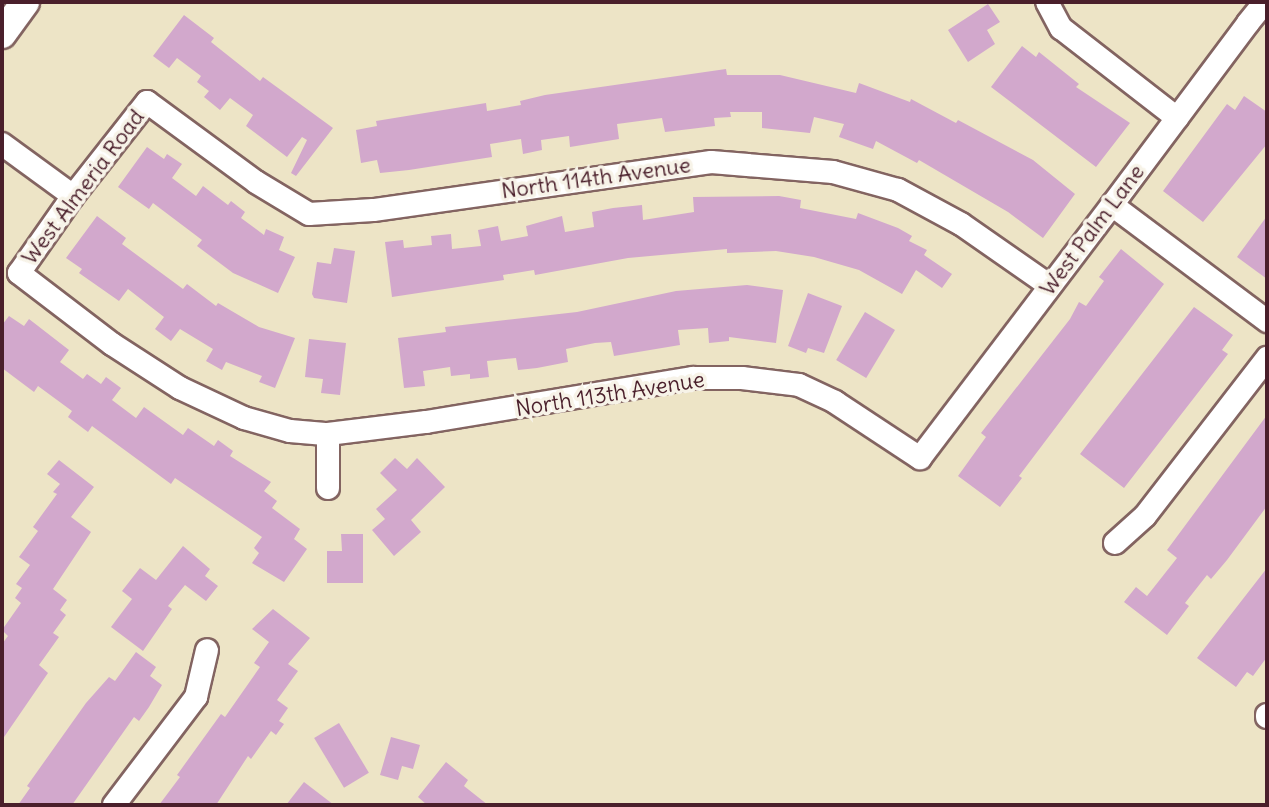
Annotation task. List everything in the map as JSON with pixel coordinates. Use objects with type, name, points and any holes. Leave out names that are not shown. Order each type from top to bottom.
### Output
[{"type":"main road","points":[[2,34],[25,2]]},
{"type":"street","points":[[1047,2],[1061,28],[1177,118]]},
{"type":"street","name":"West Palm Lane","points":[[920,458],[1265,2]]},
{"type":"street","name":"West Almeria Road","points":[[19,273],[73,196],[147,102]]},
{"type":"street","name":"North 114th Avenue","points":[[147,102],[256,182],[309,214],[373,210],[711,162],[833,172],[898,190],[961,224],[1050,286]]},
{"type":"street","points":[[2,144],[73,196]]},
{"type":"street","points":[[1112,205],[1267,321]]},
{"type":"street","name":"North 113th Avenue","points":[[19,273],[112,344],[180,388],[244,418],[290,431],[328,434],[426,422],[693,378],[742,378],[799,385],[835,402],[920,458]]},
{"type":"street","points":[[1115,543],[1145,516],[1267,358]]},
{"type":"street","points":[[328,434],[328,488]]},
{"type":"street","points":[[114,805],[196,697],[207,650]]},
{"type":"building","points":[[988,4],[1000,22],[987,30],[995,44],[968,62],[948,30]]},
{"type":"building","points":[[184,15],[214,38],[211,42],[260,81],[263,77],[333,128],[296,176],[291,173],[307,140],[302,137],[287,157],[246,126],[253,115],[230,98],[220,110],[204,97],[209,91],[197,82],[201,76],[177,58],[169,68],[153,56]]},
{"type":"building","points":[[1022,46],[1036,57],[1039,52],[1079,84],[1076,87],[1130,123],[1096,167],[991,87]]},
{"type":"building","points":[[726,69],[727,75],[780,75],[856,93],[859,83],[910,102],[911,99],[1033,160],[1075,194],[1043,238],[1008,212],[919,160],[917,163],[876,141],[873,149],[839,137],[844,124],[814,117],[810,133],[762,128],[762,112],[730,112],[731,117],[714,118],[715,126],[665,132],[662,118],[617,124],[619,139],[570,147],[569,136],[541,140],[542,150],[523,154],[521,139],[490,144],[492,157],[409,170],[380,173],[377,160],[361,163],[356,130],[377,126],[376,121],[486,103],[487,111],[521,105],[520,101],[545,95]]},
{"type":"building","points":[[1244,96],[1267,112],[1267,144],[1203,222],[1163,191],[1227,104],[1235,110]]},
{"type":"building","points":[[147,147],[164,159],[167,154],[182,164],[172,178],[196,196],[203,186],[228,205],[231,201],[245,212],[241,218],[264,235],[266,229],[284,237],[279,250],[295,257],[278,293],[233,273],[197,246],[202,240],[153,203],[149,209],[118,187]]},
{"type":"building","points":[[779,196],[801,200],[800,208],[856,219],[858,213],[898,228],[912,236],[909,241],[927,250],[924,255],[952,274],[942,288],[916,270],[902,294],[859,270],[814,257],[776,251],[727,253],[727,249],[628,258],[535,275],[534,270],[503,275],[504,280],[392,297],[385,242],[403,240],[404,248],[432,245],[431,236],[451,234],[452,249],[481,246],[478,230],[498,226],[501,241],[528,236],[526,226],[562,216],[565,232],[594,227],[592,212],[613,208],[642,205],[643,220],[694,212],[693,197]]},
{"type":"building","points":[[97,216],[126,238],[122,244],[183,289],[187,284],[216,306],[218,303],[259,327],[295,338],[275,388],[259,382],[262,376],[226,362],[222,370],[206,361],[213,349],[180,329],[171,341],[155,329],[164,317],[128,289],[119,301],[79,273],[82,269],[66,258]]},
{"type":"building","points":[[1267,216],[1267,279],[1237,257]]},
{"type":"building","points":[[334,248],[355,251],[347,303],[314,298],[312,294],[317,262],[331,264]]},
{"type":"building","points":[[1121,249],[1164,284],[1019,476],[1022,478],[1000,507],[958,476],[986,437],[981,433],[1070,319],[1079,302],[1086,306],[1104,281],[1099,277]]},
{"type":"building","points":[[747,285],[783,290],[776,343],[729,337],[729,341],[709,343],[708,328],[678,330],[680,345],[614,356],[611,342],[595,343],[566,349],[568,362],[518,370],[516,358],[487,361],[489,377],[470,379],[470,374],[451,376],[450,367],[423,371],[425,386],[404,388],[398,338],[446,332],[445,327],[577,312],[676,291]]},
{"type":"building","points":[[808,293],[842,306],[824,353],[808,348],[806,353],[788,346]]},
{"type":"building","points":[[1194,307],[1233,335],[1222,350],[1228,354],[1124,488],[1080,454]]},
{"type":"building","points":[[865,312],[895,330],[866,378],[836,360]]},
{"type":"building","points":[[9,316],[24,326],[29,319],[69,350],[60,362],[83,379],[87,374],[101,384],[106,377],[121,388],[112,400],[136,418],[144,407],[183,435],[188,428],[214,446],[218,440],[233,451],[230,456],[271,482],[264,491],[277,501],[272,508],[300,529],[294,539],[307,549],[284,582],[252,563],[259,553],[254,548],[262,537],[175,478],[171,484],[92,426],[88,432],[68,417],[72,411],[38,386],[34,392],[2,368],[2,325]]},
{"type":"building","points":[[309,339],[346,343],[340,395],[321,393],[323,379],[305,377]]},
{"type":"building","points":[[1267,415],[1267,506],[1211,579],[1207,575],[1185,603],[1189,606],[1167,635],[1124,602],[1136,587],[1147,596],[1177,558],[1167,550]]},
{"type":"building","points":[[395,458],[407,469],[417,458],[445,487],[411,520],[421,532],[394,556],[372,530],[385,519],[376,509],[397,490],[380,473]]},
{"type":"building","points":[[59,460],[94,487],[71,517],[91,532],[53,589],[67,600],[60,610],[66,615],[53,633],[59,637],[39,665],[48,673],[2,740],[2,644],[8,636],[2,630],[21,603],[15,598],[22,588],[16,584],[30,565],[19,557],[38,531],[33,527],[57,494],[53,492],[60,484],[47,474]]},
{"type":"building","points":[[341,534],[363,534],[363,583],[327,583],[327,551],[342,551]]},
{"type":"building","points":[[183,546],[210,569],[205,576],[218,586],[206,601],[185,585],[168,606],[172,609],[143,651],[111,627],[132,599],[122,591],[140,568],[156,580]]},
{"type":"building","points":[[1267,568],[1267,657],[1253,676],[1247,672],[1236,687],[1197,658]]},
{"type":"building","points":[[273,609],[310,638],[288,664],[298,671],[277,700],[288,708],[279,721],[284,724],[276,735],[271,731],[251,759],[248,756],[216,805],[159,805],[221,714],[225,717],[260,667],[254,663],[269,642],[252,629]]},
{"type":"building","points":[[136,652],[156,667],[150,676],[162,685],[139,721],[134,717],[72,805],[18,805],[30,788],[27,786],[86,703],[109,677],[115,681]]},
{"type":"building","points":[[339,723],[369,773],[344,788],[314,738]]},
{"type":"building","points":[[391,737],[420,745],[413,769],[402,766],[398,780],[380,775]]},
{"type":"building","points":[[446,762],[468,780],[464,786],[488,805],[427,805],[418,797]]},
{"type":"building","points":[[304,782],[334,805],[286,805]]}]
